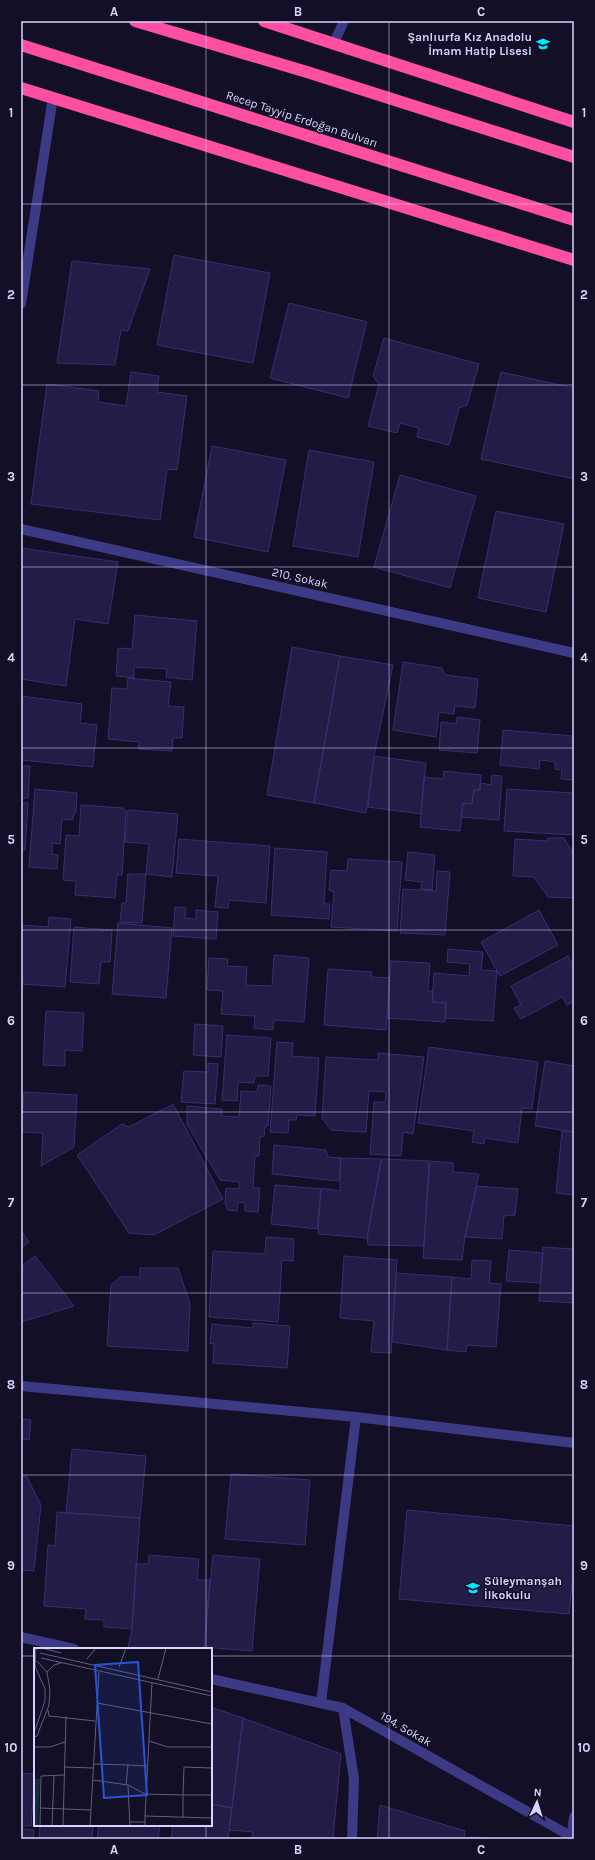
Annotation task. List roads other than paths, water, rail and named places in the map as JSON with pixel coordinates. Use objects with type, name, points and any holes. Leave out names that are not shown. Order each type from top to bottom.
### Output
[{"type":"highway","points":[[135,21],[307,72],[574,157]]},
{"type":"highway","points":[[264,21],[574,122]]},
{"type":"highway","name":"Recep Tayyip Erdoğan Bulvarı","points":[[21,45],[574,220]]},
{"type":"highway","points":[[21,88],[574,260]]},
{"type":"street","points":[[334,43],[344,21]]},
{"type":"street","points":[[21,304],[53,98]]},
{"type":"street","name":"210. Sokak","points":[[21,529],[574,653]]},
{"type":"street","points":[[21,1386],[356,1417],[574,1443]]},
{"type":"street","points":[[321,1703],[356,1417]]},
{"type":"street","points":[[21,1637],[70,1648]]},
{"type":"street","name":"194. Sokak","points":[[212,1679],[343,1708],[572,1838]]},
{"type":"street","points":[[343,1708],[354,1779],[352,1839]]},
{"type":"street","points":[[572,1838],[574,1817]]},
{"type":"place","name":"Şanlıurfa Kız Anadolu İmam Hatip Lisesi","points":[[543,44]]},
{"type":"place","name":"Süleymanşah İlkokulu","points":[[473,1588]]}]
